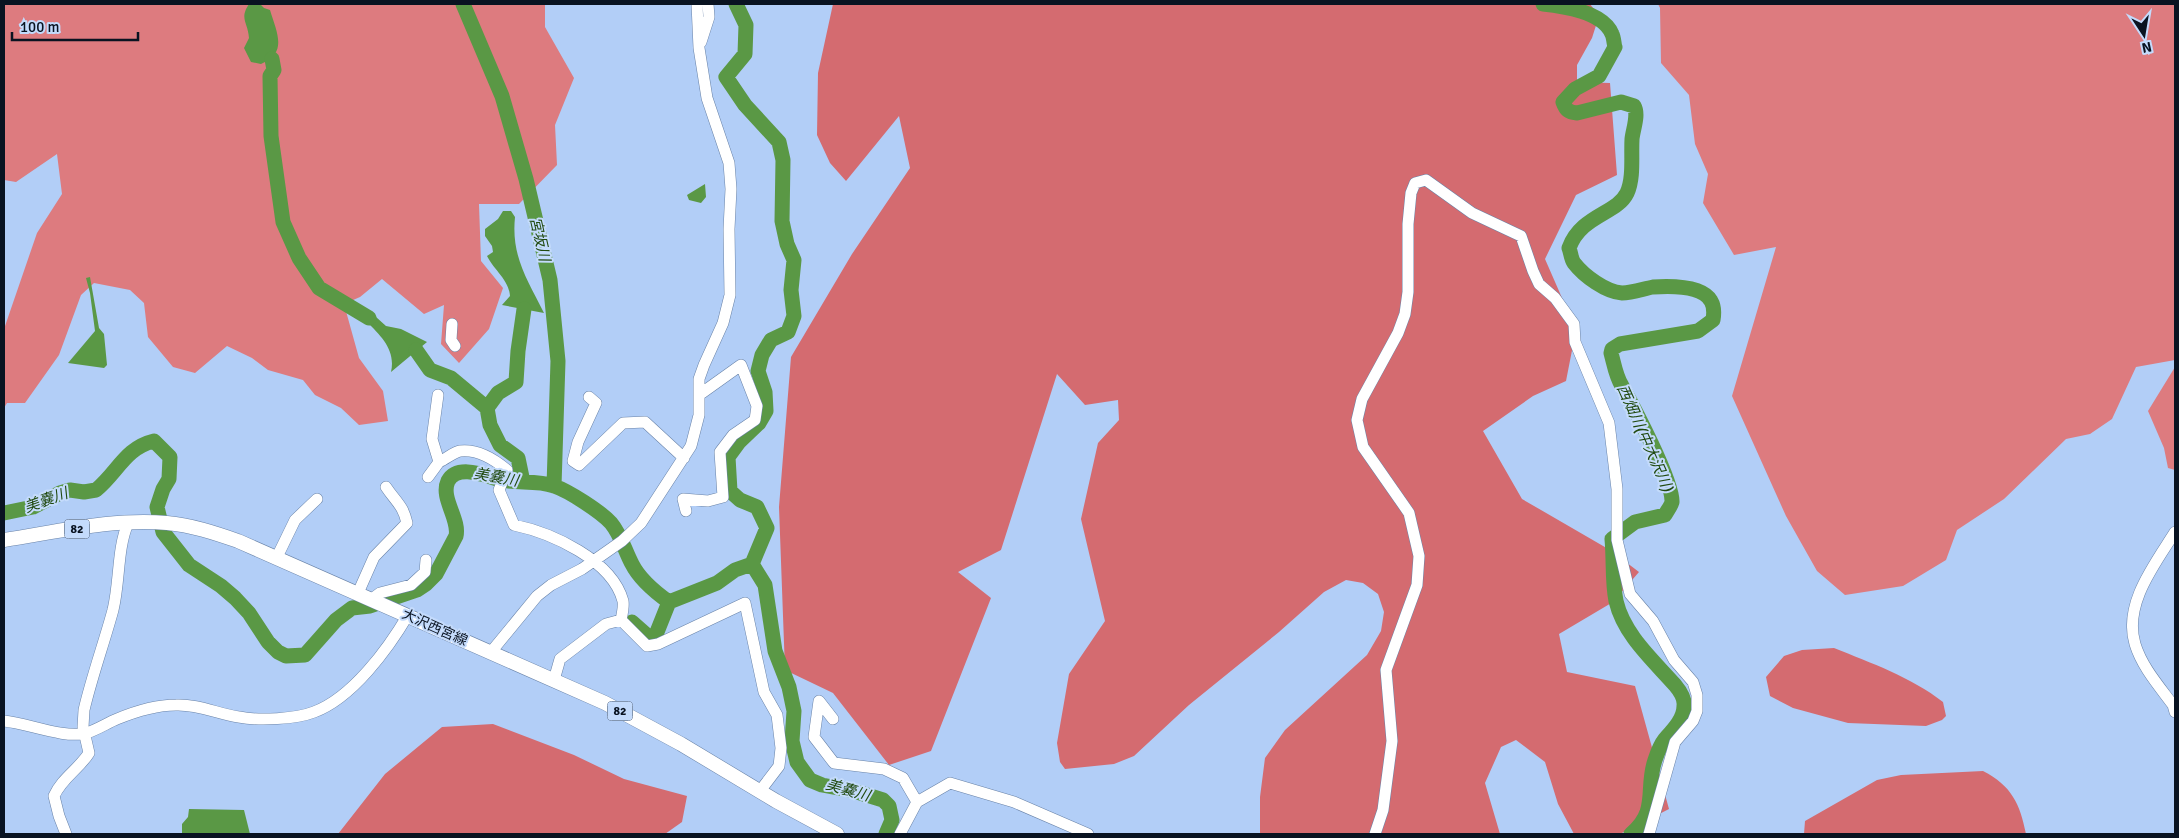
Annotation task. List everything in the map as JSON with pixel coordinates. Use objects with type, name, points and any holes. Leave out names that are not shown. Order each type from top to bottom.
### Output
[{"type":"main road","name":"大沢西宮線","points":[[4,540],[128,523],[151,522],[169,523],[212,532],[277,557],[605,703],[673,739],[760,792],[837,834]]},
{"type":"street","points":[[491,652],[537,596],[595,560],[622,541],[641,523],[691,446],[699,415],[699,380],[730,303],[731,189],[729,163],[707,98],[699,48],[697,4]]},
{"type":"street","points":[[699,48],[709,17],[708,4]]},
{"type":"street","points":[[1376,834],[1386,794],[1392,741],[1386,670],[1417,585],[1419,556],[1409,513],[1362,447],[1357,420],[1362,399],[1398,333],[1405,314],[1408,292],[1408,224],[1411,193],[1415,183],[1426,180],[1472,213],[1521,236],[1539,284],[1563,307],[1574,324],[1575,342],[1609,422],[1617,489],[1617,540],[1630,594],[1653,621],[1674,660],[1693,682],[1697,695],[1697,711],[1693,721],[1675,742],[1650,834]]},
{"type":"street","points":[[452,324],[451,340],[455,346]]},
{"type":"street","points":[[686,511],[683,499],[708,501],[724,497],[720,452],[733,435],[755,420],[757,406],[741,365],[699,395]]},
{"type":"street","points":[[438,395],[432,439],[439,462]]},
{"type":"street","points":[[589,398],[596,404],[578,442],[573,461],[579,465],[624,423],[637,421],[645,422],[684,458]]},
{"type":"street","points":[[428,477],[439,462],[459,451],[476,452],[499,463],[507,470],[499,490],[514,525],[534,529],[595,560],[617,587],[623,603],[621,620]]},
{"type":"street","points":[[358,593],[374,557],[407,523],[404,508],[393,498],[386,487]]},
{"type":"street","points":[[277,557],[294,520],[317,499]]},
{"type":"street","points":[[66,834],[54,796],[66,777],[82,763],[89,753],[85,734],[84,710],[113,609],[121,562],[122,538],[128,523]]},
{"type":"street","points":[[2175,532],[2143,587],[2132,620],[2135,643],[2140,655],[2148,671],[2173,705],[2175,712]]},
{"type":"street","points":[[372,599],[380,593],[411,585],[425,572],[426,560]]},
{"type":"street","points":[[621,620],[647,646],[658,644],[745,604],[764,692],[777,715],[781,748],[779,766],[760,792]]},
{"type":"street","points":[[4,721],[17,722],[56,732],[85,734],[118,719],[176,705],[198,707],[240,718],[273,720],[314,712],[341,696],[356,684],[375,662],[408,615]]},
{"type":"street","points":[[554,680],[560,659],[606,624],[621,620]]},
{"type":"street","points":[[833,719],[819,701],[814,738],[834,762],[884,769],[903,778],[916,802]]},
{"type":"street","points":[[900,834],[916,802],[950,783],[1014,802],[1088,834]]},
{"type":"shaded area","points":[[4,4],[545,4],[545,27],[574,78],[555,125],[557,165],[519,204],[479,204],[481,261],[503,288],[489,329],[459,363],[441,344],[444,305],[424,314],[382,279],[360,297],[344,304],[359,358],[383,391],[388,421],[359,425],[341,408],[315,395],[303,380],[268,370],[252,358],[227,346],[195,373],[173,367],[148,337],[144,303],[130,290],[94,283],[81,295],[59,355],[25,403],[7,403],[4,408],[4,329],[37,233],[62,194],[57,154],[16,182],[4,180]]},
{"type":"shaded area","points":[[249,4],[260,4],[270,10],[277,34],[278,48],[275,54],[261,64],[251,62],[244,48],[249,38],[244,17]]},
{"type":"shaded area","points":[[833,4],[1590,4],[1599,16],[1592,38],[1577,65],[1577,82],[1610,83],[1617,175],[1576,195],[1545,259],[1576,330],[1566,381],[1533,396],[1483,431],[1522,499],[1610,550],[1639,572],[1613,602],[1559,634],[1567,672],[1635,686],[1669,809],[1620,834],[1574,834],[1558,804],[1545,762],[1516,740],[1501,747],[1485,783],[1500,834],[1260,834],[1260,797],[1265,758],[1285,730],[1367,655],[1381,631],[1384,612],[1378,594],[1363,583],[1346,580],[1324,592],[1279,632],[1189,705],[1134,756],[1114,764],[1065,769],[1060,762],[1057,743],[1069,674],[1105,621],[1081,519],[1098,443],[1119,420],[1118,400],[1085,405],[1057,374],[1001,550],[958,572],[991,598],[931,751],[889,765],[833,693],[785,670],[779,507],[791,357],[852,254],[910,168],[899,116],[846,181],[830,163],[817,135],[818,73]]},
{"type":"shaded area","points":[[1658,4],[2175,4],[2175,360],[2136,367],[2112,419],[2090,434],[2066,439],[2004,499],[1957,530],[1946,560],[1903,586],[1845,595],[1817,571],[1786,516],[1732,396],[1776,247],[1734,255],[1703,203],[1708,174],[1695,144],[1689,95],[1661,63],[1660,8]]},
{"type":"shaded area","points":[[705,184],[706,197],[701,203],[689,200],[687,195]]},
{"type":"shaded area","points":[[503,211],[511,211],[515,217],[515,244],[518,256],[526,278],[544,313],[502,305],[510,296],[509,290],[487,256],[493,252],[492,246],[485,236],[485,229],[498,219]]},
{"type":"shaded area","points":[[90,277],[99,328],[104,334],[107,365],[104,368],[68,363],[95,331],[86,278]]},
{"type":"shaded area","points":[[376,317],[386,326],[401,329],[427,342],[391,372],[392,364],[389,350],[382,338],[367,322],[369,318]]},
{"type":"shaded area","points":[[2175,367],[2175,470],[2168,468],[2164,448],[2148,411]]},
{"type":"shaded area","points":[[1834,648],[1890,671],[1918,685],[1943,702],[1946,716],[1942,720],[1926,726],[1848,723],[1793,708],[1770,696],[1766,677],[1784,656],[1802,650]]},
{"type":"shaded area","points":[[493,724],[574,755],[624,779],[687,796],[682,822],[665,834],[338,834],[385,774],[442,727]]},
{"type":"shaded area","points":[[1983,771],[2001,783],[2013,797],[2021,814],[2026,834],[1804,834],[1805,821],[1877,780],[1901,775]]},
{"type":"shaded area","points":[[189,809],[244,810],[250,834],[182,834],[182,824],[188,817]]},
{"type":"waterway","name":"宮坂川","points":[[463,4],[502,96],[526,179],[550,280],[558,361],[554,486]]},
{"type":"waterway","points":[[736,4],[746,25],[745,54],[726,77],[745,105],[779,142],[783,160],[782,221],[787,244],[794,260],[791,290],[794,316],[788,332],[771,340],[762,355],[758,371],[765,392],[766,411],[759,423],[739,442],[728,457],[730,491],[740,500],[757,507],[767,528],[752,564]]},
{"type":"waterway","name":"西畑川(中大沢川)","points":[[1543,4],[1561,6],[1591,15],[1607,26],[1613,37],[1615,47],[1599,76],[1575,89],[1563,102],[1566,109],[1577,113],[1621,102],[1634,106],[1636,114],[1632,139],[1631,174],[1627,193],[1615,206],[1582,228],[1569,248],[1573,261],[1589,278],[1609,290],[1622,293],[1653,287],[1693,289],[1707,296],[1714,310],[1713,320],[1698,331],[1620,344],[1612,349],[1611,353],[1618,379],[1660,461],[1671,492],[1672,502],[1665,515],[1635,522],[1612,539],[1616,601],[1632,636],[1677,687],[1684,701],[1684,711],[1680,720],[1664,741],[1655,760],[1652,771],[1650,799],[1645,817],[1631,834]]},
{"type":"waterway","points":[[272,59],[274,70],[270,76],[271,136],[283,222],[299,258],[319,288],[369,318]]},
{"type":"waterway","points":[[487,408],[498,393],[516,382],[524,309]]},
{"type":"waterway","points":[[416,350],[430,370],[451,378],[487,408],[490,425],[500,445],[518,458],[523,482]]},
{"type":"waterway","name":"美嚢川","points":[[4,513],[33,507],[70,490],[84,492],[96,490],[122,461],[136,449],[154,441],[170,457],[169,479],[163,489],[157,507],[163,532],[189,565],[221,586],[235,598],[249,613],[268,642],[278,652],[286,656],[305,655],[336,620],[352,608],[370,606],[417,590],[436,574],[456,536],[455,523],[446,494],[448,481],[452,476],[457,473],[470,472],[501,480],[554,486],[584,502],[611,523],[639,575],[653,590],[669,602],[717,583],[735,570],[752,564],[765,585],[775,651],[789,687],[794,711],[792,741],[797,762],[810,780],[822,785],[854,791],[883,800],[889,806],[892,820],[886,834]]},
{"type":"waterway","points":[[632,622],[649,637],[655,637],[669,602]]}]
